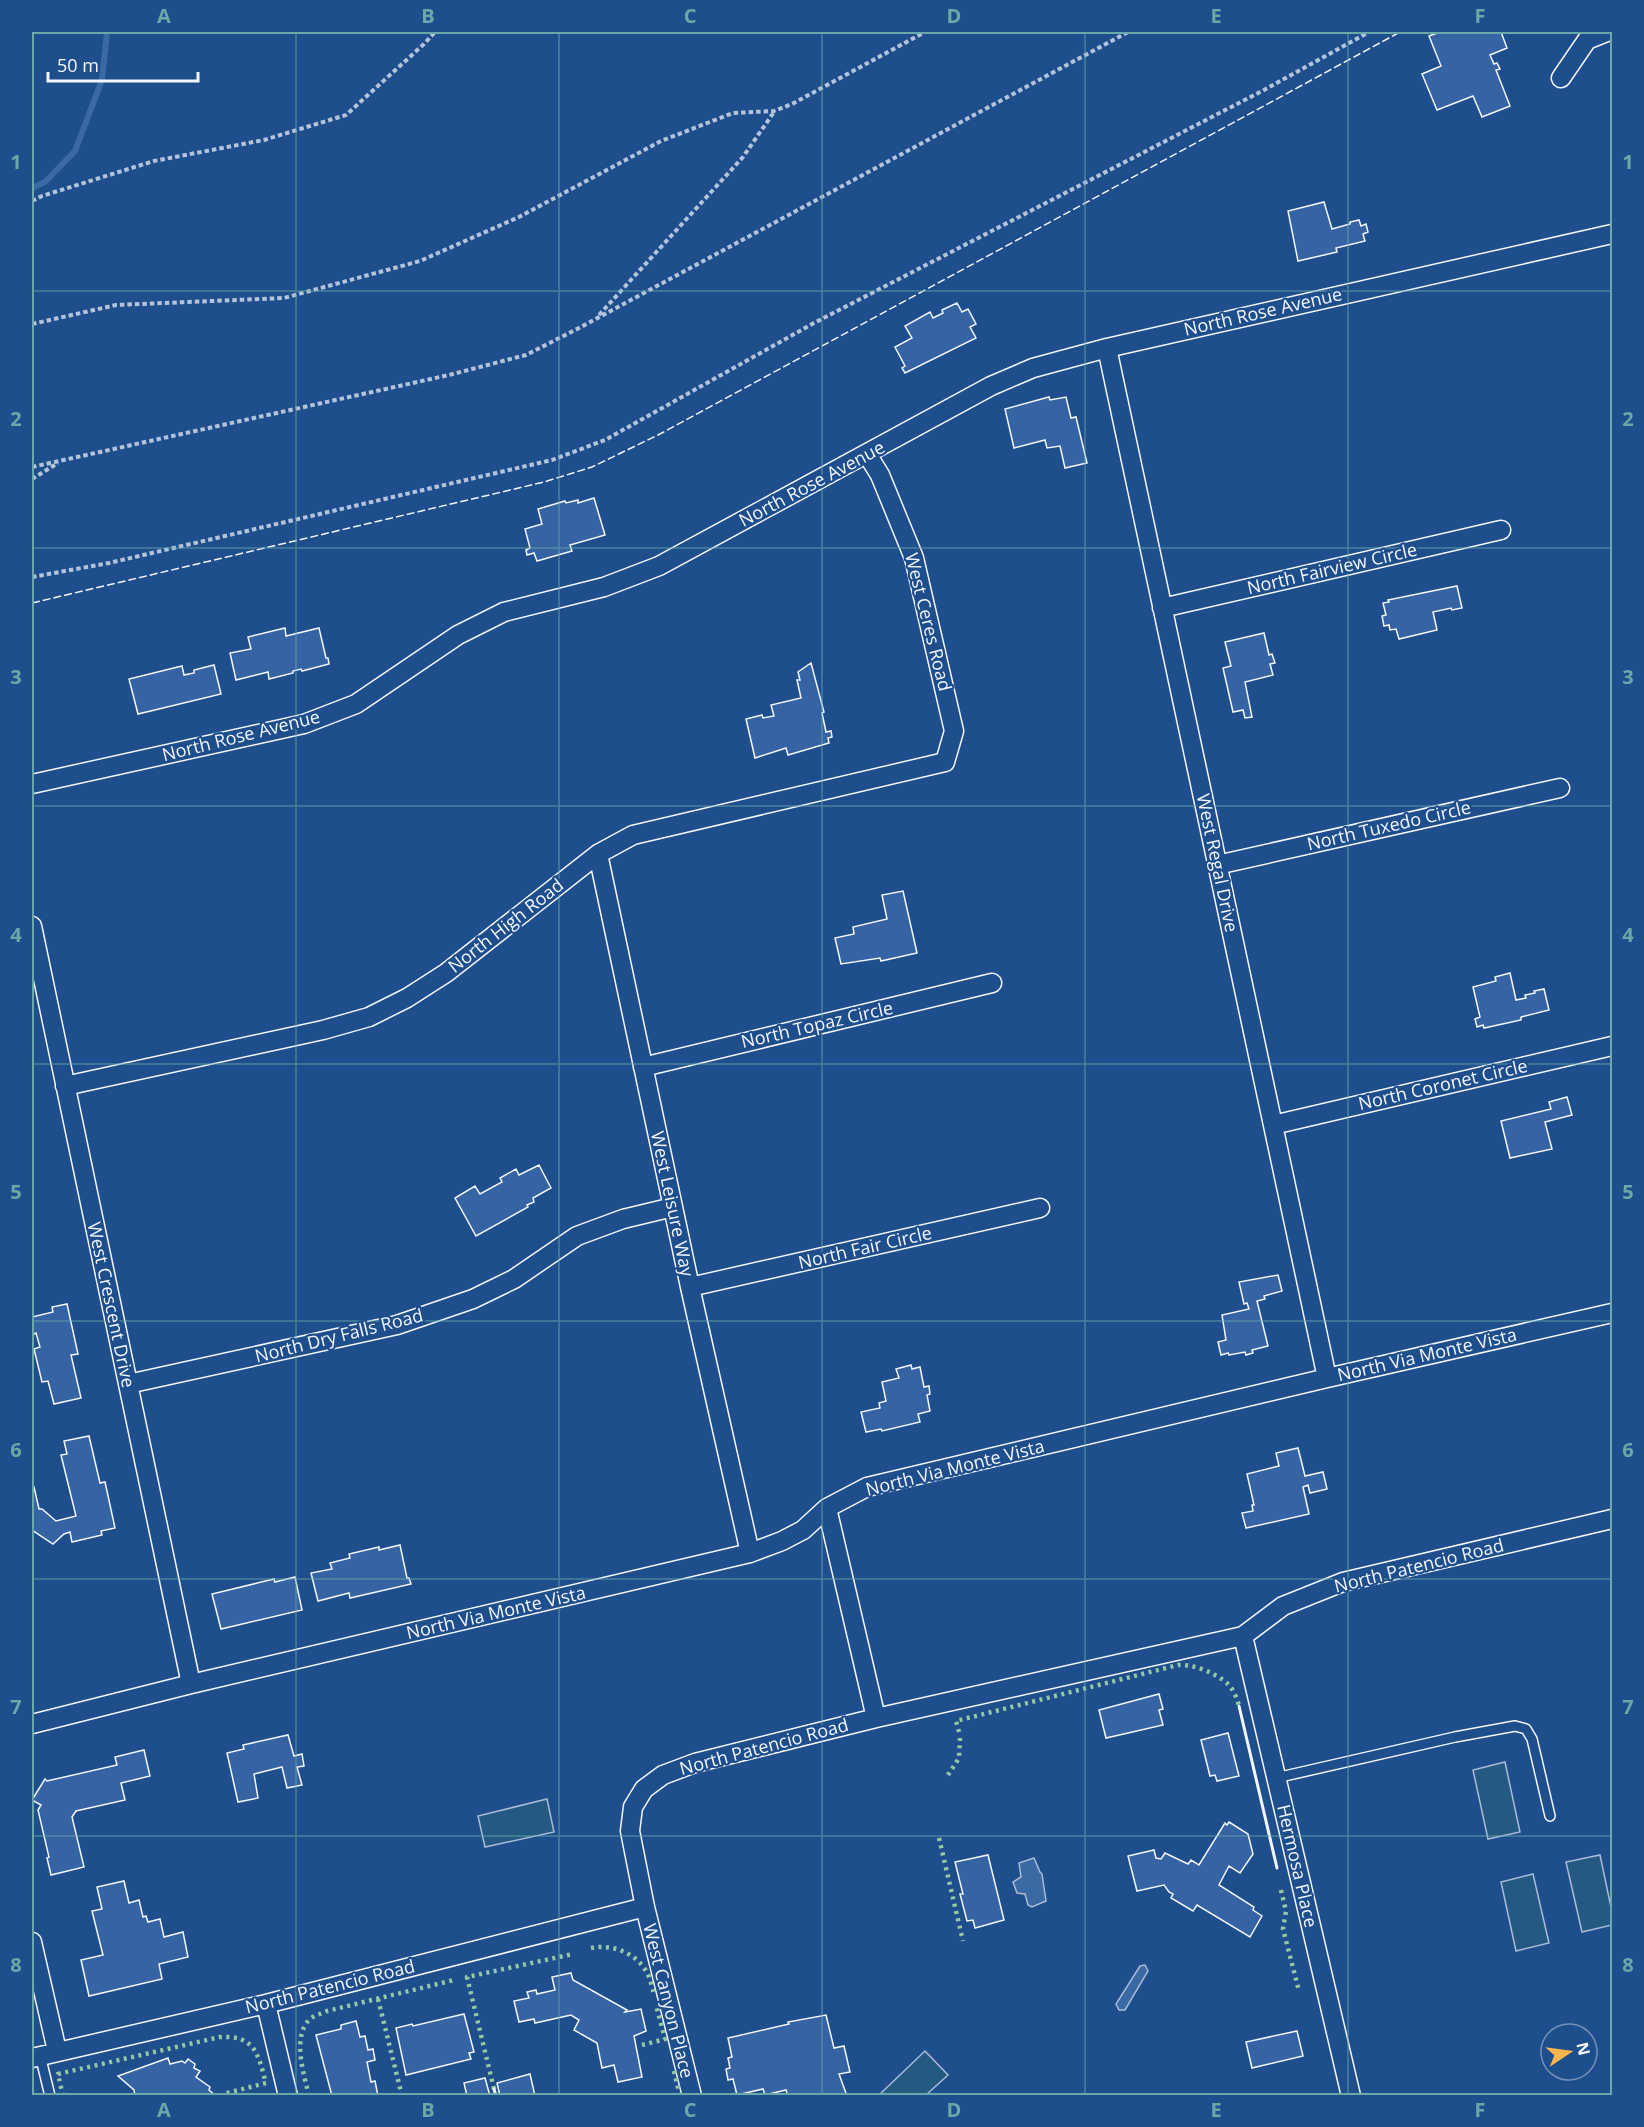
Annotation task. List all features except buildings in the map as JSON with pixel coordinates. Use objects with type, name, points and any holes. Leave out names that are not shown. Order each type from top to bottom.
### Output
[{"type":"street","points":[[1561,78],[1587,40],[1607,32]]},
{"type":"street","name":"North Rose Avenue","points":[[32,784],[304,724],[356,704],[458,635],[504,612],[604,587],[659,566],[991,386],[1033,368],[1107,348],[1612,234]]},
{"type":"street","name":"West Regal Drive","points":[[1107,348],[1327,1378]]},
{"type":"street","name":"West Ceres Road","points":[[867,454],[880,475],[914,558],[954,731],[945,762]]},
{"type":"street","name":"North Fairview Circle","points":[[1162,608],[1501,530]]},
{"type":"street","name":"North High Road","points":[[65,1086],[323,1030],[369,1017],[407,998],[446,973],[598,854],[633,835],[945,762]]},
{"type":"street","name":"North Tuxedo Circle","points":[[1217,865],[1560,788]]},
{"type":"street","name":"West Leisure Way","points":[[598,854],[690,1287],[750,1553]]},
{"type":"street","name":"West Crescent Drive","points":[[32,926],[191,1684]]},
{"type":"street","name":"North Topaz Circle","points":[[643,1067],[992,983]]},
{"type":"street","name":"North Coronet Circle","points":[[1273,1125],[1612,1046]]},
{"type":"street","name":"North Dry Falls Road","points":[[128,1384],[397,1325],[473,1299],[514,1279],[577,1236],[624,1219],[673,1207]]},
{"type":"street","name":"North Fair Circle","points":[[690,1287],[1040,1208]]},
{"type":"street","name":"North Via Monte Vista","points":[[32,1724],[191,1684],[750,1553],[803,1530],[827,1508],[867,1487],[1612,1313]]},
{"type":"street","points":[[827,1508],[876,1718]]},
{"type":"street","name":"North Patencio Road","points":[[43,2055],[266,2004],[645,1907],[630,1831],[633,1807],[644,1789],[663,1775],[695,1763],[876,1718],[1243,1636],[1283,1606],[1343,1582],[1612,1519]]},
{"type":"street","name":"Hermosa Place","points":[[1243,1636],[1351,2096]]},
{"type":"street","name":"West Canyon Place","points":[[645,1907],[692,2096]]},
{"type":"street","points":[[32,1942],[43,2055]]},
{"type":"street","points":[[266,2004],[288,2096]]},
{"type":"lane","points":[[1276,1778],[1455,1737],[1515,1726],[1526,1729],[1532,1739],[1550,1816]]},
{"type":"lane","points":[[43,2055],[50,2096]]},
{"type":"path","points":[[32,201],[154,161],[264,140],[346,115],[435,32]]},
{"type":"path","points":[[32,324],[116,305],[284,298],[420,261],[519,217],[661,141],[733,113],[774,111],[792,104],[925,32]]},
{"type":"path","points":[[32,467],[449,375],[526,355],[1128,32]]},
{"type":"path","points":[[32,577],[109,563],[552,460],[605,440],[814,323],[1264,90],[1369,32]]},
{"type":"path","points":[[597,318],[743,157],[774,111]]},
{"type":"path","points":[[32,479],[61,460]]},
{"type":"shaded area","points":[[1505,1762],[1520,1832],[1488,1839],[1473,1770]]},
{"type":"shaded area","points":[[547,1799],[554,1832],[485,1847],[478,1816]]},
{"type":"shaded area","points":[[1600,1855],[1612,1912],[1612,1925],[1582,1932],[1566,1862]]},
{"type":"shaded area","points":[[1034,1858],[1042,1874],[1046,1901],[1032,1907],[1028,1905],[1025,1894],[1017,1893],[1013,1882],[1021,1877],[1019,1863]]},
{"type":"shaded area","points":[[1533,1874],[1549,1943],[1516,1951],[1501,1882]]},
{"type":"shaded area","points":[[1145,1965],[1148,1971],[1125,2010],[1119,2010],[1116,2004],[1140,1966]]},
{"type":"shaded area","points":[[925,2051],[948,2075],[926,2095],[879,2095]]},
{"type":"waterway","points":[[32,188],[45,182],[75,151],[102,80],[107,32]]},
{"type":"hedge","points":[[959,1732],[956,1721],[1178,1665],[1197,1668],[1223,1680],[1232,1689],[1239,1706]]},
{"type":"hedge","points":[[948,1775],[959,1758],[960,1738]]},
{"type":"hedge","points":[[939,1838],[963,1941]]},
{"type":"hedge","points":[[1281,1890],[1286,1911],[1283,1929],[1299,1991]]},
{"type":"hedge","points":[[591,1948],[606,1947],[622,1951],[636,1959],[647,1973],[654,1994]]},
{"type":"hedge","points":[[494,2089],[467,1977],[573,1954]]},
{"type":"hedge","points":[[309,2096],[300,2046],[304,2027],[311,2018],[327,2011],[454,1980]]},
{"type":"hedge","points":[[378,1999],[402,2096]]},
{"type":"hedge","points":[[642,2045],[665,2039],[656,2005]]},
{"type":"hedge","points":[[63,2096],[58,2074],[220,2037],[241,2039],[248,2043],[257,2056],[266,2083],[223,2094]]},
{"type":"hedge","points":[[674,2071],[680,2096]]},
{"type":"fence","points":[[32,603],[544,482],[592,467],[658,435],[1400,32]]},
{"type":"wall","points":[[1239,1706],[1277,1868]]},
{"type":"wall","points":[[494,2089],[496,2096]]}]
